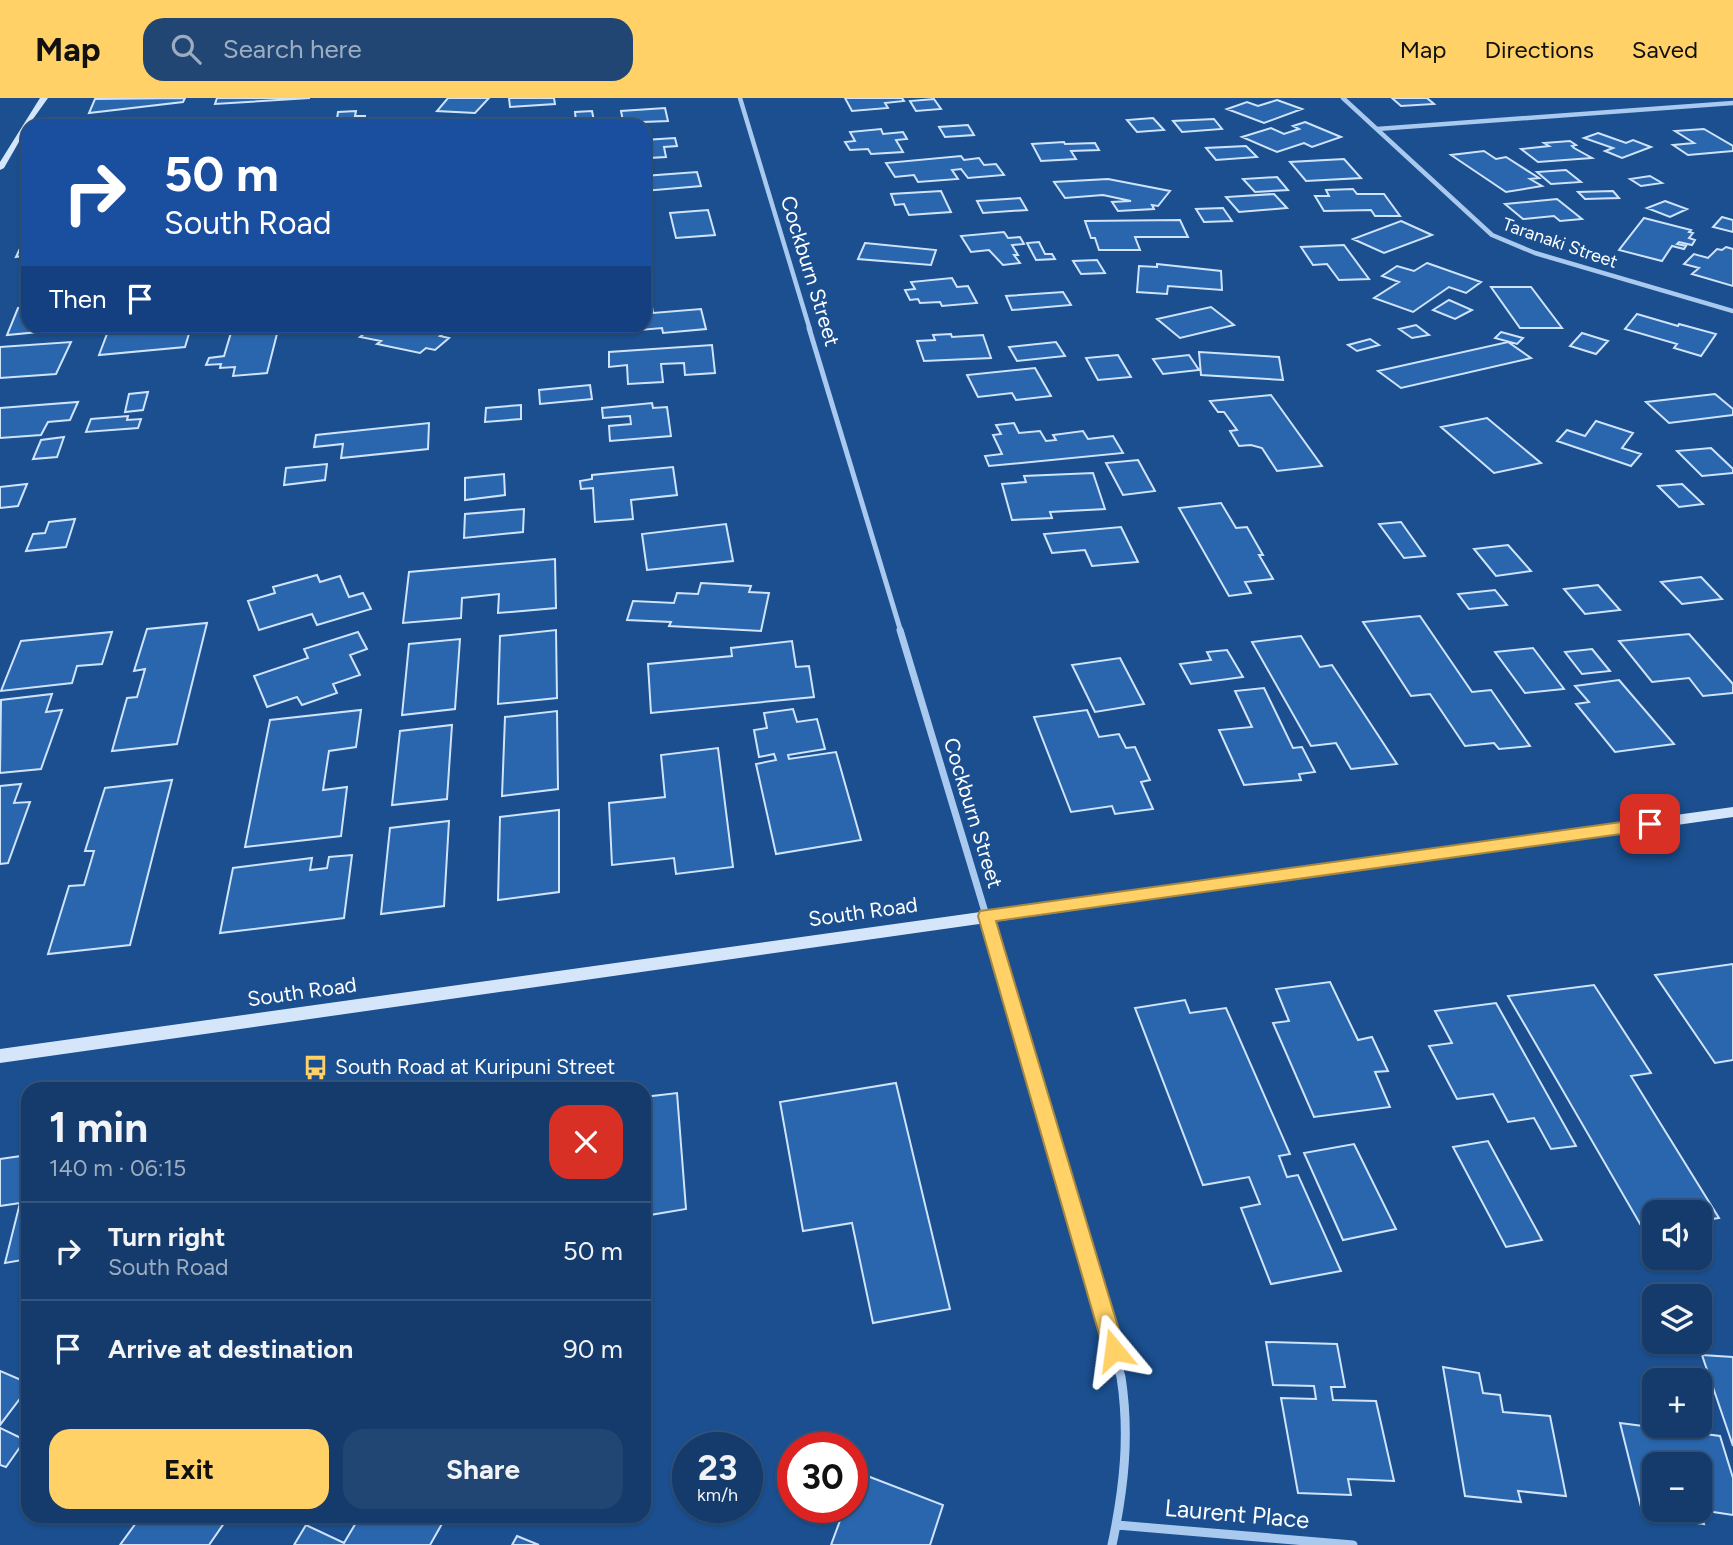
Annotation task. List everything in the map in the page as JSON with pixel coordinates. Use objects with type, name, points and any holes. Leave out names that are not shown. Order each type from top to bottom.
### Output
[{"type":"street","points":[[31,119],[44,98]]},
{"type":"street","name":"Cockburn Street","points":[[740,98],[986,916],[1121,1377],[1128,1419],[1127,1461],[1112,1545]]},
{"type":"street","name":"Taranaki Street","points":[[1343,98],[1492,235],[1535,253],[1733,311]]},
{"type":"street","points":[[1377,129],[1733,103]]},
{"type":"street","points":[[0,168],[21,135]]},
{"type":"street","name":"South Road","points":[[0,1056],[1733,813]]},
{"type":"street","name":"Laurent Place","points":[[1117,1525],[1353,1545]]},
{"type":"building","points":[[185,98],[183,102],[89,113],[95,99]]},
{"type":"building","points":[[217,98],[310,98],[215,104]]},
{"type":"building","points":[[448,98],[489,98],[475,113],[437,111]]},
{"type":"building","points":[[509,98],[554,98],[555,104],[510,107]]},
{"type":"building","points":[[845,98],[902,98],[904,101],[885,103],[888,108],[852,111]]},
{"type":"building","points":[[1392,98],[1427,98],[1434,104],[1401,106]]},
{"type":"building","points":[[934,99],[941,109],[916,111],[910,101]]},
{"type":"building","points":[[1277,100],[1302,109],[1264,123],[1227,109],[1247,102],[1258,106]]},
{"type":"building","points":[[665,108],[668,121],[623,119],[621,111]]},
{"type":"building","points":[[356,111],[355,116],[365,116],[365,119],[337,119],[338,112]]},
{"type":"building","points":[[592,111],[594,119],[576,119],[575,112]]},
{"type":"building","points":[[1153,118],[1164,130],[1137,132],[1127,120]]},
{"type":"building","points":[[1214,119],[1222,129],[1182,132],[1173,121]]},
{"type":"building","points":[[1305,122],[1341,137],[1312,147],[1304,143],[1277,152],[1242,137],[1271,128],[1284,134],[1299,129],[1293,126]]},
{"type":"building","points":[[968,125],[974,135],[945,137],[939,127]]},
{"type":"building","points":[[881,129],[883,134],[903,132],[907,139],[896,140],[903,152],[871,154],[868,149],[850,150],[845,142],[855,141],[850,132]]},
{"type":"building","points":[[1704,129],[1733,146],[1733,151],[1688,155],[1673,145],[1694,143],[1675,131]]},
{"type":"building","points":[[1598,133],[1626,143],[1633,140],[1651,147],[1622,158],[1605,151],[1613,148],[1584,138]]},
{"type":"building","points":[[675,138],[677,146],[664,147],[666,157],[651,158],[651,140]]},
{"type":"building","points":[[1570,141],[1576,145],[1572,146],[1574,148],[1592,158],[1538,162],[1521,149],[1549,146],[1544,143]]},
{"type":"building","points":[[1095,143],[1099,150],[1071,151],[1076,159],[1041,161],[1032,144]]},
{"type":"building","points":[[1246,146],[1257,157],[1216,160],[1206,148]]},
{"type":"building","points":[[1484,151],[1496,159],[1506,157],[1539,178],[1530,179],[1542,186],[1506,192],[1451,155]]},
{"type":"building","points":[[961,156],[964,160],[979,158],[984,165],[996,164],[1004,175],[968,178],[961,169],[952,170],[958,179],[918,182],[914,175],[895,177],[886,163]]},
{"type":"building","points":[[1344,159],[1361,178],[1306,181],[1290,162]]},
{"type":"building","points":[[1566,170],[1581,182],[1551,184],[1537,172]]},
{"type":"building","points":[[697,172],[701,186],[651,190],[651,175]]},
{"type":"building","points":[[1650,176],[1662,183],[1641,186],[1630,179]]},
{"type":"building","points":[[1277,177],[1288,190],[1255,192],[1243,179]]},
{"type":"building","points":[[1108,179],[1170,191],[1158,206],[1152,205],[1154,209],[1118,211],[1112,202],[1131,201],[1103,195],[1065,198],[1054,182]]},
{"type":"building","points":[[1353,189],[1357,194],[1384,194],[1400,216],[1375,216],[1371,210],[1324,211],[1315,196],[1329,196],[1326,190]]},
{"type":"building","points":[[941,191],[951,212],[909,215],[904,204],[895,205],[891,194]]},
{"type":"building","points":[[1613,191],[1619,198],[1585,199],[1578,192]]},
{"type":"building","points":[[1274,194],[1287,208],[1239,212],[1226,197]]},
{"type":"building","points":[[1020,198],[1027,210],[983,213],[977,201]]},
{"type":"building","points":[[1557,199],[1582,219],[1560,221],[1554,216],[1523,219],[1505,204]]},
{"type":"building","points":[[1665,201],[1687,209],[1670,217],[1647,208]]},
{"type":"building","points":[[1223,208],[1232,221],[1204,222],[1196,209]]},
{"type":"building","points":[[708,210],[715,235],[676,238],[670,213]]},
{"type":"building","points":[[1722,217],[1733,220],[1733,232],[1713,227]]},
{"type":"building","points":[[1644,218],[1691,230],[1689,232],[1693,233],[1689,238],[1695,240],[1692,245],[1679,242],[1677,244],[1686,246],[1684,249],[1672,246],[1662,261],[1619,250]]},
{"type":"building","points":[[1180,220],[1188,237],[1135,237],[1140,250],[1099,250],[1085,221]]},
{"type":"building","points":[[1401,221],[1432,235],[1384,253],[1353,239]]},
{"type":"building","points":[[1004,232],[1008,238],[1020,237],[1024,244],[1012,245],[1018,255],[1014,255],[1020,263],[1003,265],[989,250],[971,252],[961,236]]},
{"type":"building","points":[[1039,242],[1045,254],[1052,254],[1055,259],[1036,260],[1027,243]]},
{"type":"building","points":[[865,243],[936,250],[931,265],[858,259]]},
{"type":"building","points":[[1344,245],[1369,279],[1339,280],[1327,264],[1313,265],[1301,247]]},
{"type":"building","points":[[1717,249],[1733,249],[1733,286],[1692,274],[1699,268],[1684,264],[1694,254],[1708,258]]},
{"type":"building","points":[[1097,260],[1105,273],[1081,274],[1073,261]]},
{"type":"building","points":[[1427,263],[1481,282],[1466,293],[1449,287],[1413,312],[1374,298],[1399,282],[1382,276],[1397,266],[1414,271]]},
{"type":"building","points":[[1157,264],[1221,271],[1222,290],[1168,286],[1167,294],[1137,292],[1139,266],[1157,267]]},
{"type":"building","points":[[952,278],[957,287],[968,286],[977,303],[942,306],[940,302],[920,303],[918,299],[910,300],[905,290],[915,289],[911,282]]},
{"type":"building","points":[[1491,287],[1531,287],[1562,328],[1520,328]]},
{"type":"building","points":[[1063,292],[1071,305],[1012,310],[1006,296]]},
{"type":"building","points":[[1449,300],[1472,310],[1455,319],[1433,310]]},
{"type":"building","points":[[651,301],[653,313],[701,309],[706,329],[663,333],[662,328],[651,329]]},
{"type":"building","points":[[1211,307],[1234,325],[1180,338],[1157,319]]},
{"type":"building","points":[[18,308],[21,308],[21,333],[28,333],[7,335]]},
{"type":"building","points":[[1637,314],[1716,334],[1701,356],[1674,348],[1677,344],[1625,329]]},
{"type":"building","points":[[1416,325],[1429,335],[1412,338],[1399,329]]},
{"type":"building","points":[[1501,332],[1523,338],[1517,344],[1495,338]]},
{"type":"building","points":[[189,333],[185,347],[99,355],[107,334]]},
{"type":"building","points":[[231,333],[277,333],[267,373],[233,376],[235,367],[206,365],[209,358],[224,356]]},
{"type":"building","points":[[365,333],[444,333],[440,336],[449,338],[435,350],[426,348],[420,353],[377,344],[381,341],[360,337]]},
{"type":"building","points":[[1582,333],[1608,341],[1596,354],[1570,346]]},
{"type":"building","points":[[951,334],[952,337],[983,335],[991,358],[924,361],[917,341],[935,340],[933,335]]},
{"type":"building","points":[[1370,339],[1379,345],[1357,351],[1348,345]]},
{"type":"building","points":[[71,342],[56,374],[0,378],[0,347]]},
{"type":"building","points":[[1056,342],[1065,356],[1017,361],[1009,347]]},
{"type":"building","points":[[1508,342],[1531,358],[1401,388],[1378,371]]},
{"type":"building","points":[[712,345],[715,373],[685,375],[684,363],[661,364],[663,382],[628,384],[627,365],[609,367],[609,352]]},
{"type":"building","points":[[1199,352],[1279,357],[1283,380],[1201,375]]},
{"type":"building","points":[[1118,355],[1131,377],[1098,380],[1086,358]]},
{"type":"building","points":[[1189,355],[1199,370],[1163,374],[1153,359]]},
{"type":"building","points":[[1035,368],[1051,396],[1016,400],[1012,393],[978,397],[967,375]]},
{"type":"building","points":[[590,385],[592,399],[540,404],[539,390]]},
{"type":"building","points":[[148,392],[143,410],[125,412],[129,394]]},
{"type":"building","points":[[1715,394],[1733,409],[1733,415],[1669,423],[1646,402]]},
{"type":"building","points":[[1271,395],[1322,466],[1277,471],[1262,448],[1239,446],[1230,431],[1237,430],[1224,412],[1218,412],[1210,401]]},
{"type":"building","points":[[78,402],[70,420],[48,422],[41,435],[0,438],[0,408]]},
{"type":"building","points":[[652,403],[653,408],[667,407],[671,436],[610,441],[609,426],[631,424],[630,416],[603,418],[602,408]]},
{"type":"building","points":[[521,405],[521,419],[485,422],[486,408]]},
{"type":"building","points":[[128,416],[127,420],[141,419],[138,428],[86,432],[91,419]]},
{"type":"building","points":[[1487,418],[1541,463],[1494,473],[1441,427]]},
{"type":"building","points":[[1596,421],[1633,433],[1622,448],[1641,454],[1631,466],[1557,441],[1567,430],[1585,436]]},
{"type":"building","points":[[429,423],[428,449],[341,458],[343,444],[314,447],[316,435]]},
{"type":"building","points":[[1014,423],[1019,433],[1040,431],[1046,441],[1056,440],[1053,435],[1083,431],[1088,439],[1113,436],[1123,453],[989,466],[985,456],[1002,454],[993,435],[1001,434],[996,425]]},
{"type":"building","points":[[64,437],[57,457],[33,459],[41,440]]},
{"type":"building","points":[[1711,448],[1733,469],[1733,473],[1702,476],[1677,451]]},
{"type":"building","points":[[1138,460],[1155,491],[1123,495],[1106,463]]},
{"type":"building","points":[[327,464],[325,480],[284,485],[286,468]]},
{"type":"building","points":[[673,467],[677,495],[631,500],[633,519],[595,522],[593,488],[581,489],[580,481],[592,479],[592,475]]},
{"type":"building","points":[[1093,473],[1105,509],[1050,512],[1052,518],[1012,520],[1002,484],[1026,482],[1024,476]]},
{"type":"building","points":[[504,474],[505,495],[465,500],[465,478]]},
{"type":"building","points":[[27,484],[18,506],[0,508],[0,487]]},
{"type":"building","points":[[1682,484],[1703,504],[1679,507],[1658,486]]},
{"type":"building","points":[[1221,503],[1236,528],[1247,527],[1273,579],[1245,582],[1251,593],[1229,596],[1179,508]]},
{"type":"building","points":[[524,509],[523,532],[464,538],[465,514]]},
{"type":"building","points":[[75,519],[66,547],[26,551],[33,534],[45,533],[49,522]]},
{"type":"building","points":[[1401,522],[1425,556],[1404,558],[1379,524]]},
{"type":"building","points":[[726,524],[733,561],[647,570],[642,534]]},
{"type":"building","points":[[1121,527],[1138,562],[1092,566],[1085,550],[1052,553],[1044,534]]},
{"type":"building","points":[[1508,545],[1531,571],[1496,576],[1474,549]]},
{"type":"building","points":[[555,559],[556,608],[498,613],[499,594],[462,598],[461,618],[403,623],[409,572]]},
{"type":"building","points":[[317,575],[320,582],[340,576],[349,597],[363,593],[371,609],[317,625],[312,614],[259,630],[248,601],[275,593],[273,587]]},
{"type":"building","points":[[1701,577],[1722,599],[1682,604],[1661,582]]},
{"type":"building","points":[[701,583],[751,586],[749,592],[769,593],[761,631],[669,626],[671,622],[627,620],[633,601],[674,603],[677,593],[698,594]]},
{"type":"building","points":[[1598,585],[1620,610],[1585,614],[1564,589]]},
{"type":"building","points":[[1495,590],[1507,605],[1469,609],[1458,594]]},
{"type":"building","points":[[1420,616],[1472,692],[1491,690],[1530,746],[1499,749],[1494,743],[1465,746],[1430,694],[1411,696],[1363,622]]},
{"type":"building","points":[[207,623],[177,744],[112,751],[127,698],[137,697],[145,669],[134,671],[147,629]]},
{"type":"building","points":[[556,630],[557,698],[498,704],[500,636]]},
{"type":"building","points":[[112,632],[102,664],[77,666],[72,683],[1,691],[21,641]]},
{"type":"building","points":[[358,632],[367,649],[350,655],[360,675],[333,684],[337,693],[302,705],[297,697],[267,707],[254,676],[308,658],[304,649]]},
{"type":"building","points":[[1689,634],[1733,684],[1733,693],[1703,696],[1689,678],[1652,682],[1619,641]]},
{"type":"building","points":[[1301,636],[1320,667],[1332,665],[1397,764],[1351,769],[1336,743],[1311,746],[1252,642]]},
{"type":"building","points":[[460,639],[455,709],[402,715],[409,644]]},
{"type":"building","points":[[792,641],[796,667],[809,666],[814,697],[651,713],[648,664],[732,656],[731,648]]},
{"type":"building","points":[[1533,648],[1564,689],[1525,693],[1495,652]]},
{"type":"building","points":[[1592,649],[1610,671],[1582,674],[1565,652]]},
{"type":"building","points":[[1227,650],[1243,677],[1191,684],[1180,664],[1211,660],[1207,652]]},
{"type":"building","points":[[1120,658],[1144,704],[1095,712],[1072,665]]},
{"type":"building","points":[[1619,680],[1674,744],[1615,752],[1576,704],[1589,702],[1575,686]]},
{"type":"building","points":[[1264,688],[1293,748],[1302,747],[1315,772],[1299,774],[1301,780],[1244,785],[1219,730],[1252,727],[1235,691]]},
{"type":"building","points":[[52,694],[46,712],[62,710],[41,769],[0,773],[1,700]]},
{"type":"building","points":[[793,709],[797,722],[817,719],[825,749],[788,755],[789,759],[836,752],[861,840],[776,854],[756,764],[776,760],[774,754],[759,757],[754,730],[767,728],[764,713]]},
{"type":"building","points":[[361,710],[356,747],[329,751],[323,790],[347,787],[341,836],[245,847],[270,720]]},
{"type":"building","points":[[1087,710],[1099,737],[1119,734],[1126,748],[1135,747],[1150,780],[1141,782],[1153,809],[1115,814],[1112,806],[1071,812],[1034,717]]},
{"type":"building","points":[[557,711],[558,789],[502,796],[505,717]]},
{"type":"building","points":[[452,725],[447,799],[392,805],[400,731]]},
{"type":"building","points":[[718,748],[733,867],[676,874],[674,858],[612,865],[609,803],[665,797],[661,755]]},
{"type":"building","points":[[172,780],[130,945],[48,954],[69,886],[84,885],[94,851],[85,851],[105,788]]},
{"type":"building","points":[[21,784],[14,803],[30,802],[8,863],[0,864],[0,786]]},
{"type":"building","points":[[559,810],[559,892],[498,900],[500,817]]},
{"type":"building","points":[[449,821],[444,906],[381,914],[390,828]]},
{"type":"building","points":[[352,855],[344,918],[220,933],[233,868],[312,858],[310,870],[327,868],[329,857]]},
{"type":"building","points":[[1733,964],[1733,1060],[1715,1063],[1655,975]]},
{"type":"building","points":[[1330,982],[1358,1040],[1372,1037],[1388,1071],[1375,1072],[1390,1107],[1314,1117],[1273,1023],[1289,1021],[1276,989]]},
{"type":"building","points":[[1594,985],[1651,1073],[1631,1076],[1708,1200],[1642,1200],[1642,1227],[1508,996]]},
{"type":"building","points":[[1185,1000],[1190,1013],[1226,1008],[1290,1154],[1279,1156],[1287,1177],[1298,1175],[1341,1271],[1271,1284],[1241,1208],[1260,1204],[1249,1177],[1203,1185],[1135,1008]]},
{"type":"building","points":[[1496,1003],[1576,1146],[1551,1149],[1534,1118],[1508,1122],[1493,1094],[1457,1099],[1429,1046],[1452,1043],[1435,1011]]},
{"type":"building","points":[[896,1083],[950,1309],[873,1323],[852,1223],[803,1231],[780,1102]]},
{"type":"building","points":[[677,1093],[686,1209],[651,1215],[651,1096]]},
{"type":"building","points":[[1488,1141],[1542,1240],[1506,1247],[1453,1147]]},
{"type":"building","points":[[1354,1144],[1396,1229],[1343,1240],[1304,1153]]},
{"type":"building","points":[[21,1156],[21,1260],[5,1263],[20,1203],[0,1206],[0,1159]]},
{"type":"building","points":[[1712,1207],[1719,1218],[1712,1219]]},
{"type":"building","points":[[1266,1342],[1337,1344],[1345,1387],[1331,1387],[1333,1400],[1376,1401],[1394,1481],[1348,1479],[1351,1495],[1298,1493],[1281,1398],[1316,1399],[1314,1386],[1273,1385]]},
{"type":"building","points":[[1702,1355],[1733,1357],[1733,1446],[1712,1384],[1712,1368],[1706,1368]]},
{"type":"building","points":[[1443,1367],[1479,1373],[1483,1393],[1500,1395],[1503,1412],[1550,1416],[1566,1496],[1518,1491],[1521,1502],[1465,1496]]},
{"type":"building","points":[[0,1371],[21,1380],[21,1397],[0,1425]]},
{"type":"building","points":[[1620,1423],[1642,1426],[1642,1438],[1720,1436],[1733,1478],[1733,1515],[1712,1512],[1712,1452],[1642,1452],[1641,1507]]},
{"type":"building","points":[[0,1428],[21,1438],[21,1446],[6,1467],[0,1465]]},
{"type":"building","points":[[868,1476],[943,1505],[930,1545],[831,1545],[839,1523],[868,1523]]},
{"type":"building","points":[[136,1523],[224,1523],[209,1545],[120,1545]]},
{"type":"building","points":[[356,1523],[442,1523],[430,1545],[294,1545],[306,1525],[344,1543]]},
{"type":"building","points":[[517,1536],[539,1545],[512,1545]]},
{"type":"place","name":"South Road at Kuripuni Street","points":[[315,1067]]},
{"type":"route","points":[[1114,1350],[986,916],[1650,824]]}]
